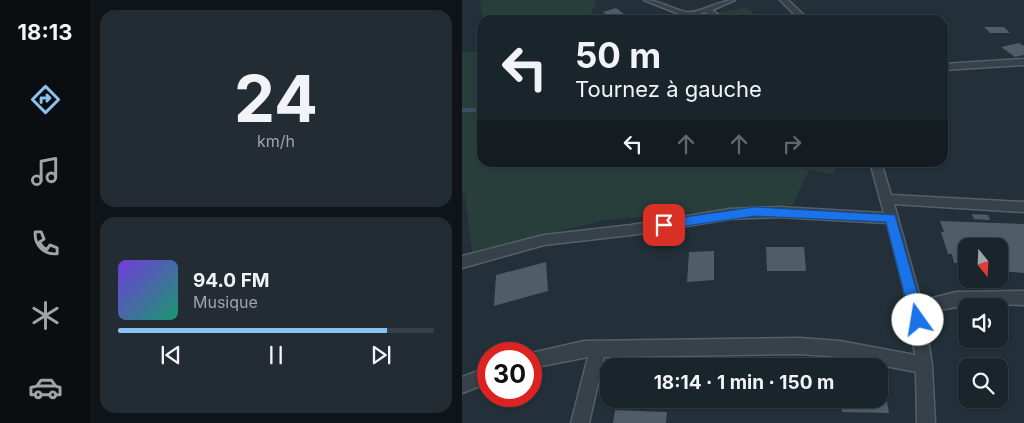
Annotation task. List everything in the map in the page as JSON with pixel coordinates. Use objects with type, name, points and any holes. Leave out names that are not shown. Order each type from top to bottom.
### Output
[{"type":"street","points":[[648,0],[684,14],[693,14],[732,0]]},
{"type":"street","points":[[784,0],[800,15]]},
{"type":"street","points":[[706,9],[714,15]]},
{"type":"street","points":[[948,67],[1024,62]]},
{"type":"street","points":[[876,167],[915,309],[924,365],[926,423]]},
{"type":"street","points":[[885,199],[1024,207]]},
{"type":"street","points":[[462,262],[544,240],[631,230],[730,214],[779,212],[891,218]]},
{"type":"street","points":[[915,309],[956,299],[1024,298]]},
{"type":"street","points":[[542,357],[598,349],[800,346],[840,349],[924,365]]},
{"type":"street","points":[[580,423],[598,349]]},
{"type":"street","points":[[462,384],[477,379]]},
{"type":"green space","points":[[480,0],[596,0],[591,15],[482,15]]},
{"type":"green space","points":[[746,7],[755,15],[708,15]]},
{"type":"green space","points":[[477,52],[477,167],[837,167],[833,174],[809,170],[793,205],[605,220],[472,252],[465,194],[462,193],[462,53]]},
{"type":"building","points":[[616,8],[624,14],[607,15],[603,12]]},
{"type":"building","points":[[984,27],[1004,27],[1010,33],[990,33]]},
{"type":"building","points":[[1019,43],[1024,46],[1024,55],[1015,57],[1001,47]]},
{"type":"building","points":[[972,214],[988,215],[990,220],[974,219]]},
{"type":"building","points":[[940,221],[1024,224],[1024,273],[1008,272],[1008,238],[958,238],[958,263],[954,263],[952,254],[948,254],[941,232],[944,232]]},
{"type":"building","points":[[766,247],[804,247],[806,271],[767,271]]},
{"type":"building","points":[[714,251],[714,280],[687,282],[689,252]]},
{"type":"building","points":[[546,262],[548,291],[494,306],[496,275]]},
{"type":"building","points":[[888,407],[889,413],[842,412],[841,408]]},
{"type":"building","points":[[615,410],[667,412],[666,423],[613,423]]},
{"type":"waterway","points":[[462,110],[477,110]]},
{"type":"route","points":[[664,225],[730,214],[755,212],[891,218],[918,320]]}]
